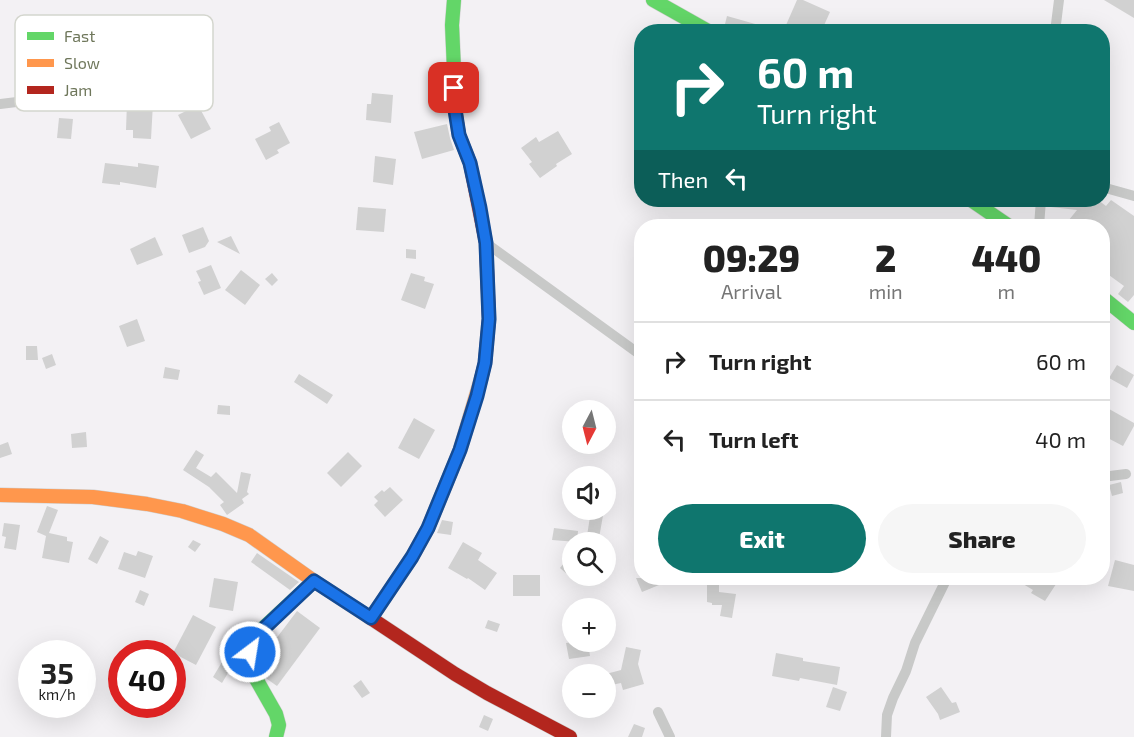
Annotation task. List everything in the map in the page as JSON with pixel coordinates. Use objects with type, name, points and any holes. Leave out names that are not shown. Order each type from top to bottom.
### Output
[{"type":"street","points":[[371,618],[412,557],[428,528],[460,450],[485,363],[489,319],[486,243],[470,163],[459,135],[455,110],[452,25],[454,0]]},
{"type":"street","points":[[653,0],[696,24]]},
{"type":"street","points":[[1056,24],[1059,0]]},
{"type":"street","points":[[0,104],[15,102]]},
{"type":"street","points":[[1110,189],[1134,196]]},
{"type":"street","points":[[982,207],[1000,219]]},
{"type":"street","points":[[486,243],[634,350]]},
{"type":"street","points":[[1110,304],[1134,323]]},
{"type":"street","points":[[1110,476],[1126,474]]},
{"type":"street","points":[[0,495],[93,497],[182,511],[224,524],[249,536],[417,649],[487,693],[570,737]]},
{"type":"street","points":[[276,737],[279,730],[278,718],[253,674],[250,652],[253,641],[259,633],[314,581]]},
{"type":"street","points":[[886,737],[887,715],[893,698],[906,671],[915,643],[944,585]]},
{"type":"street","points":[[658,712],[670,737]]},
{"type":"building","points":[[797,0],[803,0],[830,12],[825,24],[786,24]]},
{"type":"building","points":[[1104,0],[1134,0],[1134,18]]},
{"type":"building","points":[[727,16],[755,24],[725,24]]},
{"type":"building","points":[[372,93],[393,95],[391,123],[366,120],[367,104],[371,104]]},
{"type":"building","points":[[127,111],[153,111],[151,139],[133,138],[133,130],[126,130]]},
{"type":"building","points":[[186,111],[201,111],[211,129],[191,139],[178,115]]},
{"type":"building","points":[[59,118],[73,119],[71,139],[57,138]]},
{"type":"building","points":[[279,122],[290,143],[277,150],[279,153],[266,160],[255,139],[271,131],[269,127]]},
{"type":"building","points":[[447,124],[454,150],[422,159],[414,132]]},
{"type":"building","points":[[558,131],[572,154],[540,178],[529,164],[532,162],[521,148],[536,137],[539,142]]},
{"type":"building","points":[[375,156],[396,159],[393,185],[373,182]]},
{"type":"building","points":[[105,163],[138,167],[138,163],[159,166],[156,188],[120,182],[120,185],[102,183]]},
{"type":"building","points":[[1111,200],[1134,216],[1134,295],[1128,302],[1118,294],[1124,286],[1110,276],[1110,219],[1070,219],[1077,210],[1051,207],[1110,207]]},
{"type":"building","points":[[358,207],[386,209],[384,232],[356,230]]},
{"type":"building","points":[[203,227],[209,241],[205,247],[189,253],[182,235]]},
{"type":"building","points":[[231,236],[240,254],[217,242]]},
{"type":"building","points":[[155,237],[163,255],[137,265],[130,249]]},
{"type":"building","points":[[406,249],[416,250],[416,259],[406,258]]},
{"type":"building","points":[[211,265],[221,288],[204,295],[196,271]]},
{"type":"building","points":[[241,270],[260,285],[245,305],[225,290]]},
{"type":"building","points":[[272,273],[278,280],[272,286],[265,279]]},
{"type":"building","points":[[411,273],[425,277],[424,281],[434,284],[425,309],[401,300]]},
{"type":"building","points":[[137,319],[145,341],[127,347],[119,326]]},
{"type":"building","points":[[26,346],[37,346],[38,360],[26,360]]},
{"type":"building","points":[[52,354],[56,365],[46,369],[42,358]]},
{"type":"building","points":[[1117,365],[1134,375],[1127,388],[1110,376]]},
{"type":"building","points":[[165,367],[180,370],[178,380],[163,378]]},
{"type":"building","points":[[299,374],[333,395],[327,404],[294,382]]},
{"type":"building","points":[[218,405],[230,406],[230,415],[217,414]]},
{"type":"building","points":[[1110,410],[1134,423],[1123,446],[1110,439]]},
{"type":"building","points":[[414,418],[435,430],[419,459],[398,448]]},
{"type":"building","points":[[86,432],[87,447],[72,448],[71,434]]},
{"type":"building","points":[[8,442],[12,454],[0,458],[0,445]]},
{"type":"building","points":[[196,450],[204,455],[196,468],[211,477],[216,472],[237,493],[241,472],[251,474],[247,492],[249,494],[242,499],[244,503],[227,515],[220,505],[224,502],[209,487],[183,470]]},
{"type":"building","points":[[348,452],[362,466],[341,487],[327,473]]},
{"type":"building","points":[[1121,482],[1123,493],[1112,496],[1110,485]]},
{"type":"building","points":[[390,487],[403,500],[385,517],[374,505],[378,501],[374,497]]},
{"type":"building","points":[[47,506],[58,510],[49,533],[67,537],[67,541],[73,542],[69,563],[42,558],[46,536],[37,532]]},
{"type":"building","points":[[442,520],[453,522],[451,535],[437,533]]},
{"type":"building","points":[[589,520],[602,520],[600,532],[588,532]]},
{"type":"building","points":[[4,523],[20,525],[16,550],[4,548],[6,537],[2,536]]},
{"type":"building","points":[[554,528],[578,531],[562,532],[562,541],[552,540]]},
{"type":"building","points":[[100,536],[109,541],[97,564],[88,559]]},
{"type":"building","points":[[193,540],[201,544],[195,552],[188,547]]},
{"type":"building","points":[[463,542],[482,553],[478,560],[497,573],[485,590],[448,568]]},
{"type":"building","points":[[138,551],[153,556],[145,578],[118,569],[124,552],[136,556]]},
{"type":"building","points":[[257,553],[299,582],[290,590],[251,562]]},
{"type":"building","points":[[1115,560],[1134,565],[1134,591],[1108,586]]},
{"type":"building","points":[[513,575],[540,575],[540,596],[513,596]]},
{"type":"building","points":[[214,578],[238,582],[233,611],[209,607]]},
{"type":"building","points":[[639,585],[659,585],[642,592]]},
{"type":"building","points":[[707,585],[719,585],[719,592],[736,594],[732,618],[720,616],[722,605],[712,605],[707,602]]},
{"type":"building","points":[[1025,585],[1055,585],[1045,601],[1031,593],[1033,590]]},
{"type":"building","points":[[140,590],[149,594],[144,606],[135,602]]},
{"type":"building","points":[[297,611],[320,628],[277,686],[267,679],[260,660]]},
{"type":"building","points":[[193,615],[216,627],[196,665],[186,660],[186,640],[180,640]]},
{"type":"building","points":[[488,620],[500,624],[497,632],[485,628]]},
{"type":"building","points":[[626,647],[641,650],[638,664],[644,684],[623,690],[621,683],[616,684],[616,671],[621,670]]},
{"type":"building","points":[[568,652],[589,652],[590,656],[569,659]]},
{"type":"building","points":[[776,653],[803,658],[803,661],[840,667],[837,685],[800,678],[799,681],[772,676]]},
{"type":"building","points":[[222,662],[231,668],[222,683],[213,677]]},
{"type":"building","points":[[361,680],[370,693],[362,698],[353,686]]},
{"type":"building","points":[[833,687],[847,692],[840,711],[826,707]]},
{"type":"building","points":[[941,687],[952,703],[956,702],[960,712],[940,720],[926,697]]},
{"type":"building","points":[[484,715],[493,719],[488,731],[479,727]]},
{"type":"building","points":[[634,724],[645,728],[642,737],[628,737]]},
{"type":"traffic: fast","points":[[454,0],[452,25],[456,115]]},
{"type":"traffic: fast","points":[[653,0],[696,24]]},
{"type":"traffic: fast","points":[[981,207],[999,219]]},
{"type":"traffic: fast","points":[[1110,304],[1134,323]]},
{"type":"traffic: fast","points":[[276,737],[279,725],[276,714],[255,677],[251,663],[251,648],[259,632],[314,581]]},
{"type":"traffic: slow","points":[[371,618],[412,557],[428,528],[460,450],[481,379]]},
{"type":"traffic: slow","points":[[0,495],[93,497],[147,504],[182,511],[223,524],[249,535],[369,617]]},
{"type":"traffic: jam","points":[[456,115],[459,135],[470,163],[486,243],[489,319],[485,363],[481,379]]},
{"type":"traffic: jam","points":[[369,617],[455,674],[570,737]]},
{"type":"route","points":[[250,652],[253,641],[259,633],[314,581],[371,618],[412,557],[428,528],[460,450],[485,363],[489,294],[486,243],[470,163],[459,135],[454,88]]}]
